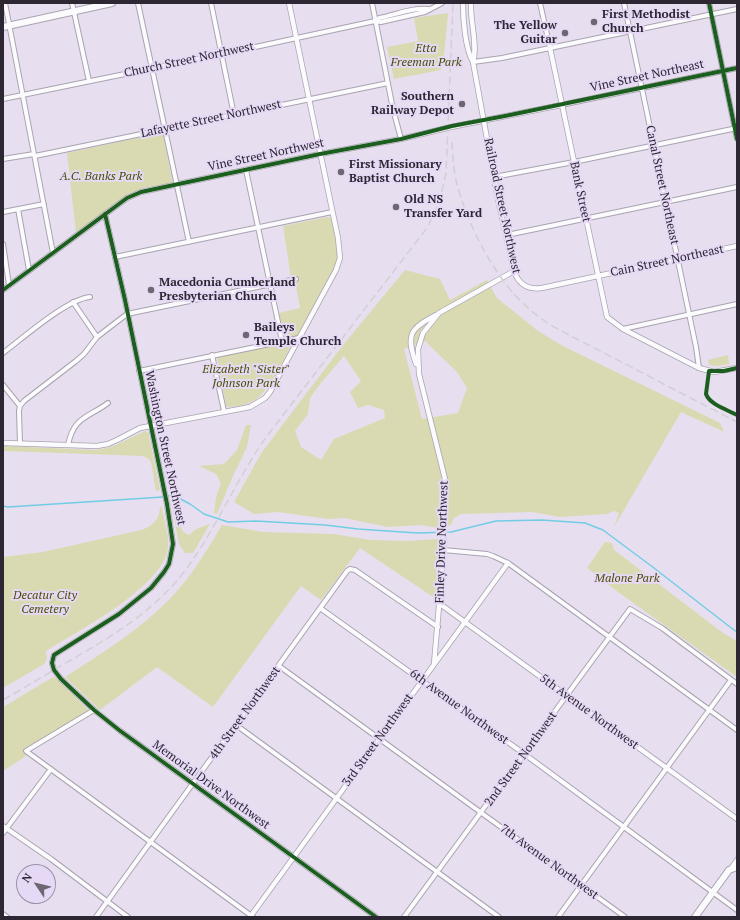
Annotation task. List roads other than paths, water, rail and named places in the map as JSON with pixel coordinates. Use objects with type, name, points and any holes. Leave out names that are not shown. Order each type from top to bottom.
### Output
[{"type":"main road","points":[[3,27],[112,3]]},
{"type":"main road","points":[[695,917],[729,870],[737,866]]},
{"type":"main road","points":[[729,870],[737,871]]},
{"type":"street","points":[[5,3],[53,252]]},
{"type":"street","points":[[72,3],[89,81]]},
{"type":"street","points":[[138,3],[189,242]]},
{"type":"street","points":[[211,3],[234,115]]},
{"type":"street","points":[[3,443],[92,446],[108,444],[135,430],[150,426],[250,407],[266,398],[274,386],[339,263],[340,253],[310,99],[289,3]]},
{"type":"street","points":[[372,3],[401,139]]},
{"type":"street","name":"Church Street Northwest","points":[[3,99],[296,37],[375,21],[381,22],[395,19],[424,12],[442,3]]},
{"type":"street","name":"Railroad Street Northwest","points":[[463,3],[469,55],[473,62],[483,121],[514,272],[516,278],[526,287],[536,289],[550,286]]},
{"type":"street","points":[[470,3],[471,24],[476,54],[473,62]]},
{"type":"street","points":[[540,3],[550,48]]},
{"type":"street","name":"Canal Street Northeast","points":[[624,3],[699,368]]},
{"type":"street","points":[[709,3],[736,128],[737,140]]},
{"type":"street","points":[[473,62],[550,48],[737,9]]},
{"type":"street","name":"Bank Street","points":[[550,48],[606,317],[623,329],[699,368],[714,372],[737,368]]},
{"type":"street","name":"Vine Street Northeast","points":[[561,104],[737,68]]},
{"type":"street","name":"Lafayette Street Northwest","points":[[3,159],[35,155],[165,130],[388,83]]},
{"type":"street","name":"Vine Street Northwest","points":[[3,290],[105,214],[132,196],[151,189],[401,139],[451,126],[483,121],[561,104]]},
{"type":"street","points":[[494,177],[736,128]]},
{"type":"street","points":[[246,170],[282,341]]},
{"type":"street","points":[[507,235],[737,187]]},
{"type":"street","points":[[3,212],[44,204]]},
{"type":"street","points":[[18,209],[29,270]]},
{"type":"street","points":[[115,257],[332,212]]},
{"type":"street","name":"Washington Street Northwest","points":[[54,654],[119,614],[140,598],[159,580],[169,564],[173,544],[139,370],[105,214]]},
{"type":"street","points":[[3,244],[9,285]]},
{"type":"street","name":"Cain Street Northeast","points":[[550,286],[737,246]]},
{"type":"street","name":"Finley Drive Northwest","points":[[434,664],[440,604],[446,479],[410,340],[412,331],[420,324],[514,272]]},
{"type":"street","points":[[20,443],[20,406],[27,397],[76,361],[84,354],[97,337],[127,314],[296,279]]},
{"type":"street","points":[[3,353],[56,312],[73,302],[90,297]]},
{"type":"street","points":[[73,302],[97,337]]},
{"type":"street","points":[[623,329],[737,304]]},
{"type":"street","name":"Finley Drive Northwest","points":[[419,374],[417,358],[421,338],[428,326],[439,313]]},
{"type":"street","points":[[139,370],[299,338]]},
{"type":"street","points":[[212,355],[224,411]]},
{"type":"street","points":[[3,385],[20,406]]},
{"type":"street","points":[[68,444],[70,434],[80,420],[108,403]]},
{"type":"street","points":[[443,550],[487,554],[508,563],[737,730]]},
{"type":"street","name":"3rd Street Northwest","points":[[251,916],[508,563]]},
{"type":"street","name":"4th Street Northwest","points":[[96,917],[348,571],[353,569],[438,628]]},
{"type":"street","name":"5th Avenue Northwest","points":[[440,604],[737,820]]},
{"type":"street","name":"6th Avenue Northwest","points":[[320,608],[523,753],[737,910]]},
{"type":"street","name":"2nd Street Northwest","points":[[404,917],[630,608],[662,628],[737,684]]},
{"type":"street","name":"Memorial Drive Northwest","points":[[54,654],[52,663],[56,672],[61,679],[94,710],[119,730],[376,917]]},
{"type":"street","name":"7th Avenue Northwest","points":[[279,666],[625,917]]},
{"type":"street","points":[[558,917],[731,680]]},
{"type":"street","points":[[94,710],[26,751],[251,916]]},
{"type":"street","points":[[236,725],[499,917]]},
{"type":"street","points":[[3,833],[5,827],[51,769]]},
{"type":"street","points":[[5,827],[25,840],[128,917]]},
{"type":"street","points":[[729,870],[737,860]]},
{"type":"street","points":[[3,914],[7,917]]},
{"type":"waterway","points":[[167,496],[173,495],[190,504],[204,514],[228,522],[256,521],[325,525],[417,533],[451,532],[496,521],[542,520],[585,523],[603,530],[737,632]]},
{"type":"waterway","points":[[3,506],[8,507],[163,497]]},
{"type":"railway","points":[[3,700],[119,631],[148,609],[175,583],[198,552],[256,452],[267,436],[427,228],[439,203],[446,174],[453,3]]},
{"type":"railway","points":[[452,142],[453,163],[456,179],[466,213],[488,258],[506,284],[524,304],[537,316],[552,326],[737,422]]},
{"type":"place","name":"First Methodist Church","points":[[594,22]]},
{"type":"place","name":"The Yellow Guitar","points":[[565,33]]},
{"type":"place","name":"Southern Railway Depot","points":[[462,104]]},
{"type":"place","name":"First Missionary Baptist Church","points":[[341,172]]},
{"type":"place","name":"Old NS Transfer Yard","points":[[396,207]]},
{"type":"place","name":"Macedonia Cumberland Presbyterian Church","points":[[151,290]]},
{"type":"place","name":"Baileys Temple Church","points":[[246,335]]},
{"type":"park label","name":"Etta Freeman Park","points":[[426,56]]},
{"type":"park label","name":"A.C. Banks Park","points":[[101,177]]},
{"type":"park label","name":"Elizabeth \"Sister\" Johnson Park","points":[[246,377]]},
{"type":"park label","name":"Malone Park","points":[[627,579]]},
{"type":"park label","name":"Decatur City Cemetery","points":[[45,603]]}]
